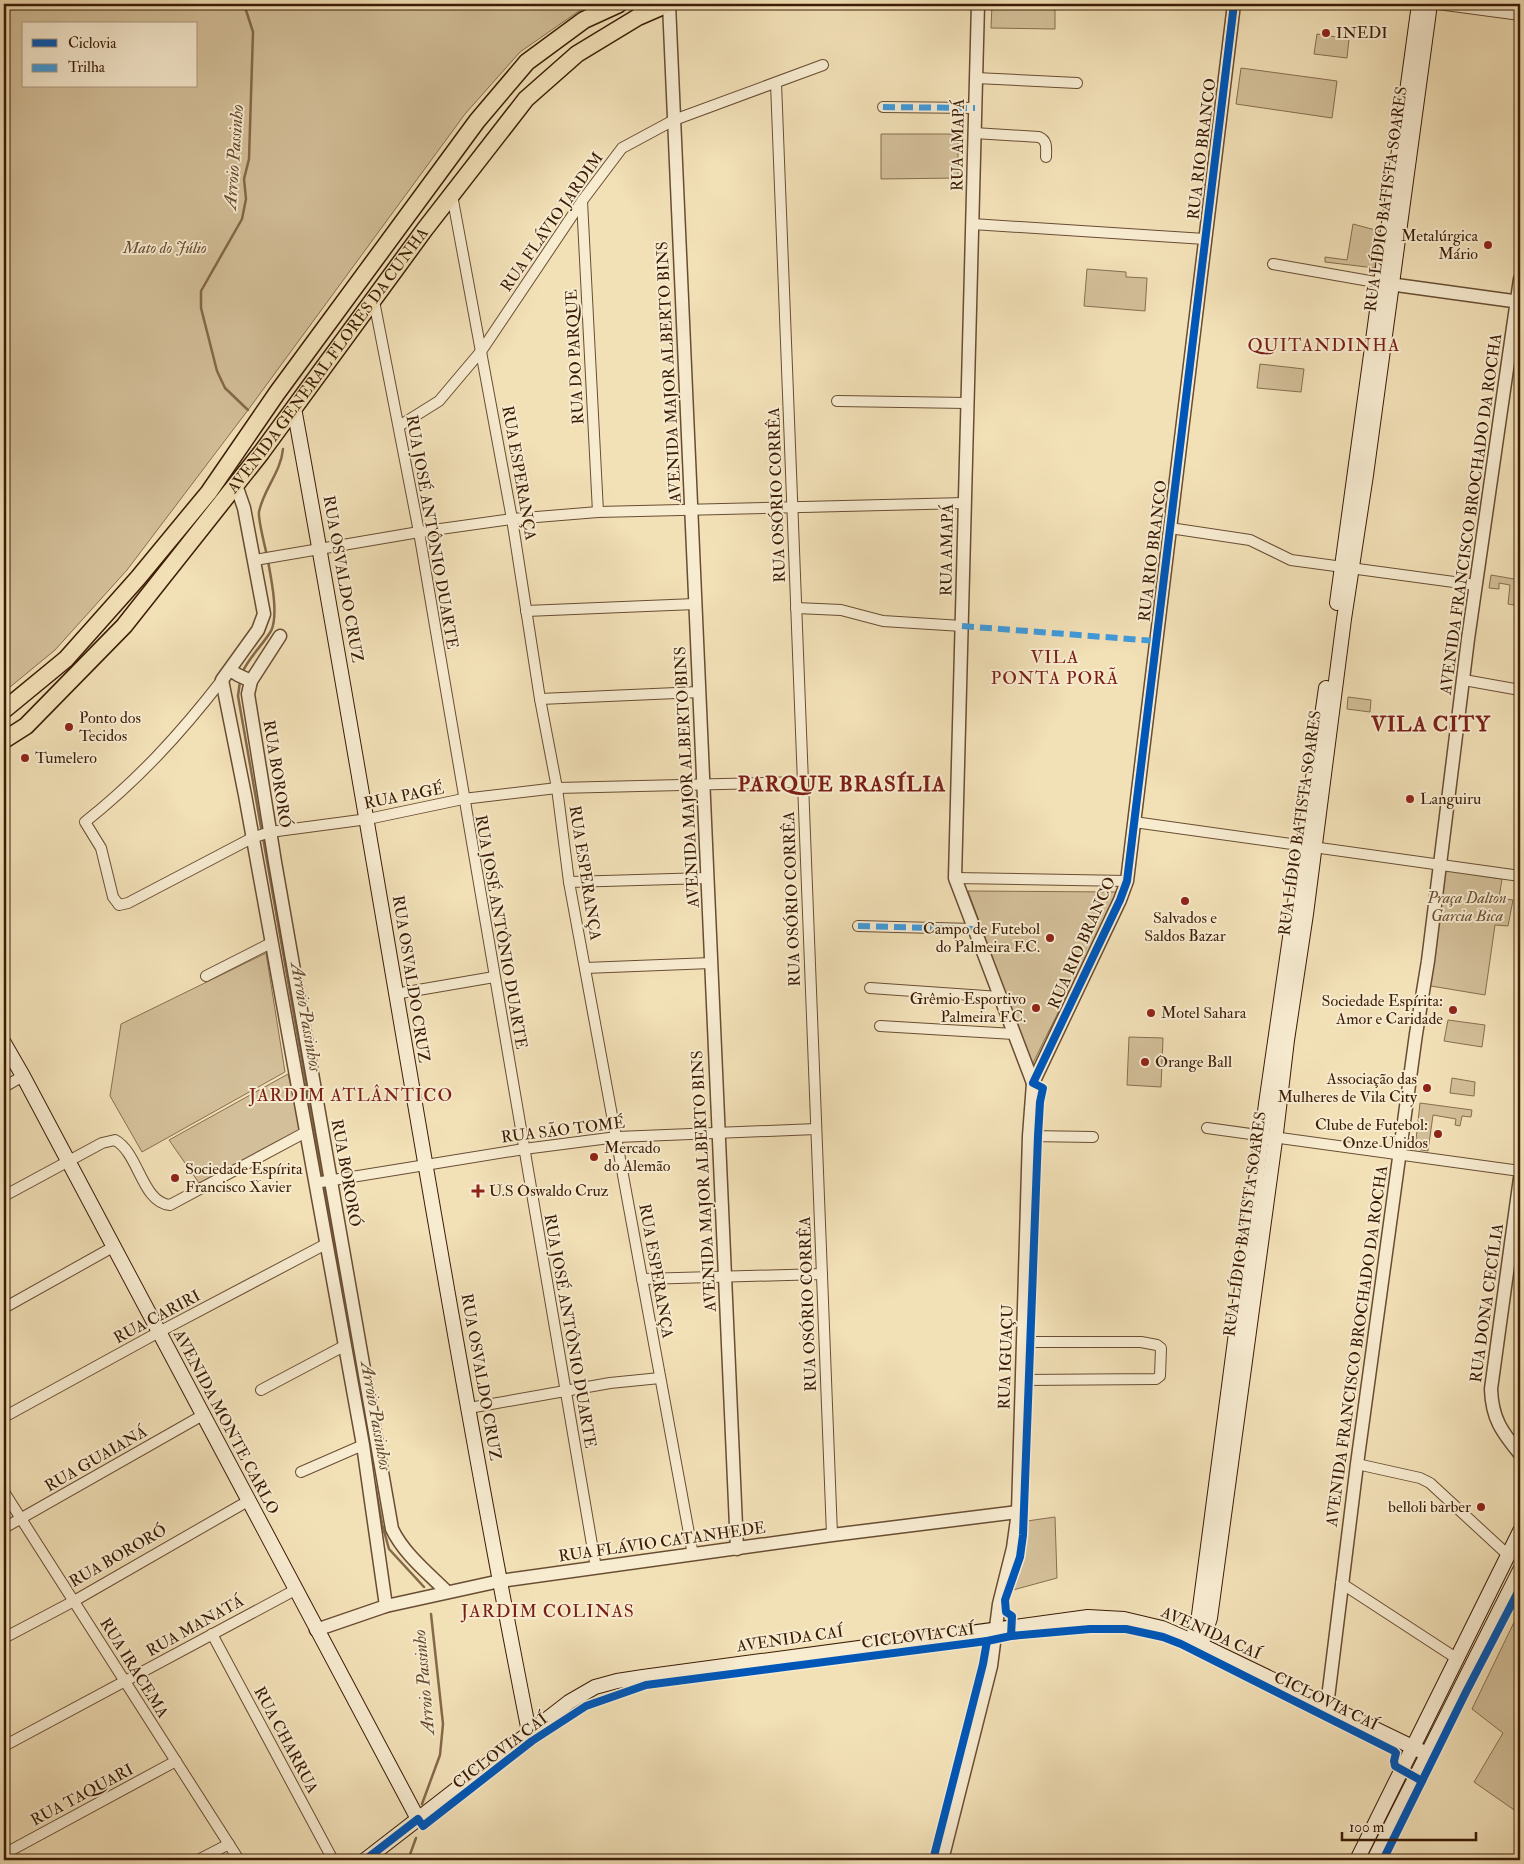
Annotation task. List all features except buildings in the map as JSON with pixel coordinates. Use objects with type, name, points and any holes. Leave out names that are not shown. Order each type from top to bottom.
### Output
[{"type":"main road","name":"AVENIDA GENERAL FLORES DA CUNHA","points":[[4,710],[66,659],[138,578],[209,492],[277,392],[478,121],[527,62],[584,20],[618,4]]},
{"type":"main road","name":"AVENIDA GENERAL FLORES DA CUNHA","points":[[4,740],[26,726],[124,626],[261,453],[425,229],[526,99],[577,54],[638,17],[669,4]]},
{"type":"main road","name":"RUA LÍDIO BATISTA SOARES","points":[[1196,1643],[1210,1618],[1210,1574],[1254,1242],[1406,143],[1416,64],[1418,4]]},
{"type":"main road","name":"RUA LÍDIO BATISTA SOARES","points":[[1416,64],[1430,4]]},
{"type":"main road","points":[[277,392],[294,408]]},
{"type":"main road","name":"RUA OSVALDO CRUZ","points":[[294,408],[368,819],[395,994],[500,1581],[529,1732]]},
{"type":"main road","points":[[209,492],[236,485]]},
{"type":"main road","name":"AVENIDA MONTE CARLO","points":[[4,1043],[418,1818]]},
{"type":"main road","points":[[1357,1860],[1520,1531]]},
{"type":"main road","points":[[1374,1860],[1520,1570]]},
{"type":"main road","name":"AVENIDA CAÍ","points":[[366,1860],[568,1702],[596,1687],[618,1680],[1088,1617],[1143,1622],[1162,1628],[1427,1754]]},
{"type":"street","name":"AVENIDA MAJOR ALBERTO BINS","points":[[669,4],[737,1548]]},
{"type":"street","name":"RUA AMAPÁ","points":[[978,4],[956,878],[1033,1083]]},
{"type":"street","name":"RUA RIO BRANCO","points":[[1033,1083],[1120,900],[1127,881],[1234,4]]},
{"type":"street","points":[[1438,4],[1520,15]]},
{"type":"street","name":"RUA FLÁVIO JARDIM","points":[[399,426],[439,401],[482,350],[582,201],[622,148],[674,120],[823,65]]},
{"type":"street","points":[[976,78],[1077,83]]},
{"type":"street","name":"RUA OSÓRIO CORRÊA","points":[[776,82],[832,1536]]},
{"type":"street","points":[[883,107],[975,108]]},
{"type":"street","points":[[974,133],[1039,137],[1044,139],[1046,144],[1046,157]]},
{"type":"street","name":"RUA ESPERANÇA","points":[[452,195],[512,519],[540,698],[557,788],[569,882],[692,1555]]},
{"type":"street","name":"RUA DO PARQUE","points":[[582,201],[598,512]]},
{"type":"street","points":[[972,224],[1205,239]]},
{"type":"street","points":[[1273,264],[1387,284],[1519,301]]},
{"type":"street","name":"AVENIDA FRANCISCO BROCHADO DA ROCHA","points":[[1327,1706],[1357,1464],[1416,1034],[1428,961],[1476,585],[1519,301],[1520,279]]},
{"type":"street","name":"RUA JOSÉ ANTÔNIO DUARTE","points":[[374,301],[419,532],[463,799],[596,1568]]},
{"type":"street","points":[[837,401],[967,403]]},
{"type":"street","points":[[236,485],[259,560],[264,614],[240,676]]},
{"type":"street","points":[[259,560],[419,532],[512,519],[598,512],[965,503]]},
{"type":"street","points":[[1170,528],[1250,540],[1291,560],[1476,585]]},
{"type":"street","points":[[526,611],[695,604]]},
{"type":"street","points":[[796,608],[840,610],[884,621],[962,626]]},
{"type":"street","points":[[280,636],[240,676],[222,680],[317,1183],[326,1244],[363,1445],[386,1606]]},
{"type":"street","name":"RUA BORORÓ","points":[[240,676],[248,694],[269,832],[392,1529],[404,1548],[447,1592]]},
{"type":"street","name":"RUA PAGÉ","points":[[222,680],[167,748],[112,800],[85,822],[101,848],[113,897],[119,905],[128,903],[253,837],[269,832],[368,819],[463,799],[557,788],[803,782]]},
{"type":"street","points":[[1464,680],[1520,690]]},
{"type":"street","points":[[540,698],[699,692]]},
{"type":"street","points":[[1134,822],[1520,876]]},
{"type":"street","points":[[569,882],[708,878]]},
{"type":"street","points":[[956,878],[1127,881]]},
{"type":"street","points":[[858,926],[974,929]]},
{"type":"street","points":[[206,976],[271,942]]},
{"type":"street","points":[[585,968],[711,963]]},
{"type":"street","points":[[395,994],[494,977]]},
{"type":"street","points":[[870,988],[1000,997]]},
{"type":"street","points":[[880,1026],[1014,1034]]},
{"type":"street","points":[[4,1087],[23,1076]]},
{"type":"street","name":"RUA IGUAÇU","points":[[942,1860],[991,1666],[999,1604],[1013,1548],[1018,1512],[1029,1136],[1033,1083]]},
{"type":"street","points":[[1207,1128],[1520,1171]]},
{"type":"street","name":"RUA SÃO TOMÉ","points":[[317,1183],[524,1149],[617,1138],[816,1129]]},
{"type":"street","points":[[4,1196],[102,1143],[115,1140],[127,1150],[152,1195],[163,1204],[170,1205],[306,1132]]},
{"type":"street","points":[[1029,1136],[1093,1137]]},
{"type":"street","name":"RUA DONA CECÍLIA","points":[[1520,1178],[1491,1389],[1494,1414],[1499,1426],[1520,1454]]},
{"type":"street","name":"RUA CARIRI","points":[[4,1417],[159,1332],[326,1244]]},
{"type":"street","points":[[4,1308],[113,1246]]},
{"type":"street","points":[[642,1279],[822,1274]]},
{"type":"street","points":[[1022,1380],[1158,1378],[1161,1348],[1157,1345],[1141,1342],[1023,1342]]},
{"type":"street","points":[[261,1390],[344,1346]]},
{"type":"street","points":[[469,1408],[610,1383],[660,1378]]},
{"type":"street","name":"RUA GUAIANÁ","points":[[4,1528],[202,1415]]},
{"type":"street","points":[[302,1472],[363,1445]]},
{"type":"street","points":[[1357,1464],[1420,1478],[1430,1483],[1508,1555]]},
{"type":"street","name":"RUA IRACEMA","points":[[4,1492],[239,1860]]},
{"type":"street","name":"RUA BORORÓ","points":[[4,1638],[74,1601],[248,1501]]},
{"type":"street","name":"RUA FLÁVIO CATANHEDE","points":[[316,1630],[386,1606],[500,1581],[1018,1512]]},
{"type":"street","points":[[1342,1583],[1456,1658]]},
{"type":"street","name":"RUA MANATÁ","points":[[4,1746],[295,1590]]},
{"type":"street","name":"RUA CHARRUA","points":[[212,1634],[333,1860]]},
{"type":"street","name":"RUA TAQUARI","points":[[4,1854],[176,1762]]},
{"type":"street","points":[[198,1860],[229,1844]]},
{"type":"green space","name":"Mato do Júlio","points":[[4,4],[589,4],[520,52],[465,114],[248,410],[127,570],[55,650],[4,692]]},
{"type":"green space","points":[[992,4],[1055,4],[1055,29],[991,28]]},
{"type":"green space","points":[[1317,34],[1349,39],[1347,58],[1314,54]]},
{"type":"green space","points":[[1241,68],[1337,81],[1332,118],[1236,104]]},
{"type":"green space","points":[[881,134],[958,134],[958,178],[881,179]]},
{"type":"green space","points":[[1353,224],[1379,231],[1375,268],[1325,262],[1325,257],[1347,260]]},
{"type":"green space","points":[[1087,269],[1126,272],[1126,277],[1147,278],[1145,311],[1084,306]]},
{"type":"green space","points":[[1260,364],[1304,369],[1301,392],[1257,388]]},
{"type":"green space","points":[[1491,575],[1520,580],[1520,606],[1508,604],[1510,585],[1499,583],[1499,589],[1489,588]]},
{"type":"green space","points":[[1348,697],[1371,700],[1370,712],[1347,709]]},
{"type":"green space","name":"Praça Dalton Garcia Bica","points":[[1439,865],[1476,870],[1481,876],[1502,879],[1499,898],[1513,900],[1508,926],[1495,925],[1485,995],[1431,986],[1425,979]]},
{"type":"green space","points":[[968,891],[1118,892],[1032,1065]]},
{"type":"green space","points":[[266,953],[285,1072],[142,1152],[110,1096],[121,1024]]},
{"type":"green space","points":[[1448,1020],[1485,1025],[1482,1047],[1444,1041]]},
{"type":"green space","name":"Orange Ball","points":[[1129,1037],[1163,1038],[1161,1087],[1127,1085]]},
{"type":"green space","points":[[288,1074],[301,1130],[199,1183],[169,1140]]},
{"type":"green space","points":[[1452,1078],[1475,1082],[1474,1096],[1450,1093]]},
{"type":"green space","points":[[1420,1103],[1472,1110],[1471,1117],[1462,1116],[1460,1126],[1455,1125],[1456,1119],[1433,1115],[1428,1151],[1415,1149]]},
{"type":"green space","points":[[1055,1517],[1057,1578],[1013,1590],[1024,1559],[1027,1521]]},
{"type":"green space","points":[[1520,1610],[1520,1814],[1474,1782],[1503,1733],[1472,1709]]},
{"type":"waterway","name":"Arroio Passinho","points":[[244,4],[253,32],[249,159],[244,179],[246,199],[242,219],[201,291],[201,308],[217,371],[225,388],[248,410]]},
{"type":"waterway","name":"Arroio Passinhos","points":[[267,556],[259,512],[264,496],[279,465],[283,449]]},
{"type":"waterway","name":"Arroio Passinhos","points":[[242,673],[271,631],[273,624],[274,596],[268,561]]},
{"type":"waterway","name":"Arroio Passinhos","points":[[240,681],[238,696],[262,833]]},
{"type":"waterway","name":"Arroio Passinhos","points":[[263,838],[323,1180]]},
{"type":"waterway","name":"Arroio Passinhos","points":[[324,1185],[350,1340]]},
{"type":"waterway","name":"Arroio Passinhos","points":[[375,1484],[382,1524],[389,1549],[424,1587]]},
{"type":"waterway","name":"Arroio Passinho","points":[[422,1804],[440,1755],[443,1724],[431,1614]]},
{"type":"waterway","name":"Arroio Passinho","points":[[408,1860],[416,1838]]},
{"type":"marked path","points":[[883,107],[975,108]]},
{"type":"marked path","points":[[962,626],[1156,641]]},
{"type":"marked path","points":[[858,926],[974,929]]},
{"type":"cycle path","points":[[1011,1636],[1012,1616],[1006,1612],[1005,1600],[1020,1557],[1023,1535],[1038,1136],[1040,1102],[1043,1088],[1033,1083],[1120,900],[1127,881],[1234,4]]},
{"type":"cycle path","points":[[1383,1860],[1520,1588]]},
{"type":"cycle path","name":"CICLOVIA CAÍ","points":[[365,1860],[418,1819],[423,1826],[532,1741],[586,1706],[646,1685],[987,1641],[1011,1636],[1090,1629],[1126,1629],[1163,1637],[1181,1644],[1394,1751],[1396,1753],[1395,1766],[1422,1781]]},
{"type":"cycle path","points":[[933,1860],[983,1664],[987,1641]]},
{"type":"place","name":"INEDI","points":[[1326,33]]},
{"type":"place","name":"Metalúrgica Mário","points":[[1488,245]]},
{"type":"place","name":"Ponto dos Tecidos","points":[[69,727]]},
{"type":"place","name":"Tumelero","points":[[25,758]]},
{"type":"place","name":"Languiru","points":[[1410,799]]},
{"type":"place","name":"Salvados e Saldos Bazar","points":[[1185,901]]},
{"type":"place","name":"Campo de Futebol do Palmeira F.C.","points":[[1050,938]]},
{"type":"place","name":"Grêmio Esportivo Palmeira F.C.","points":[[1036,1008]]},
{"type":"place","name":"Sociedade Espírita: Amor e Caridade","points":[[1453,1010]]},
{"type":"place","name":"Motel Sahara","points":[[1151,1013]]},
{"type":"place","name":"Orange Ball","points":[[1145,1062]]},
{"type":"place","name":"Associação das Mulheres de Vila City","points":[[1427,1088]]},
{"type":"place","name":"Clube de Futebol: Onze Unidos","points":[[1438,1134]]},
{"type":"place","name":"Mercado do Alemão","points":[[594,1157]]},
{"type":"place","name":"Sociedade Espírita Francisco Xavier","points":[[175,1178]]},
{"type":"place","name":"U.S Oswaldo Cruz","points":[[478,1191]]},
{"type":"place","name":"belloli barber","points":[[1481,1507]]},
{"type":"district","name":"QUITANDINHA","points":[[1324,345]]},
{"type":"district","name":"VILA PONTA PORÃ","points":[[1055,668]]},
{"type":"district","name":"VILA CITY","points":[[1431,724]]},
{"type":"district","name":"PARQUE BRASÍLIA","points":[[842,784]]},
{"type":"district","name":"JARDIM ATLÂNTICO","points":[[351,1095]]},
{"type":"district","name":"JARDIM COLINAS","points":[[548,1611]]}]
